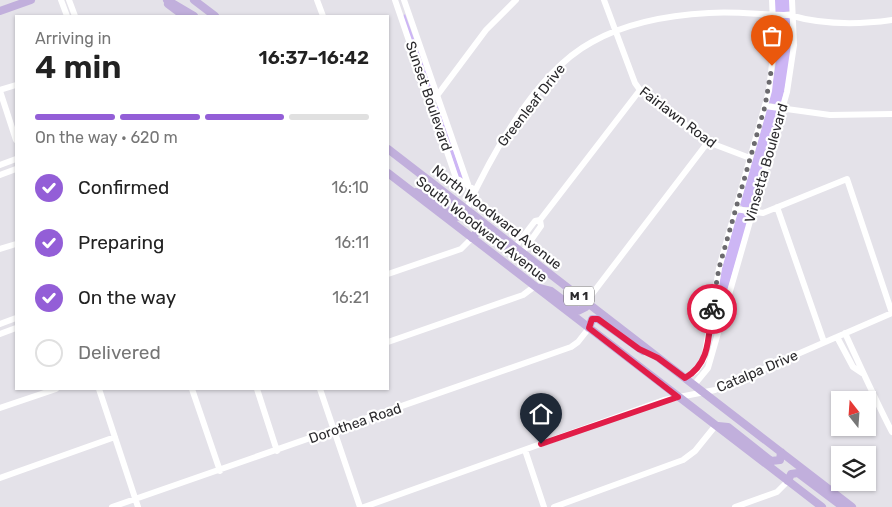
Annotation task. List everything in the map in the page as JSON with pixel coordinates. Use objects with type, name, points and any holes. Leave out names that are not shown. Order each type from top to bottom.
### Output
[{"type":"main road","points":[[0,11],[31,0]]},
{"type":"main road","points":[[163,0],[183,15]]},
{"type":"main road","points":[[167,0],[192,15]]},
{"type":"main road","points":[[194,0],[214,15]]},
{"type":"main road","name":"North Woodward Avenue","points":[[389,150],[852,507]]},
{"type":"main road","name":"South Woodward Avenue","points":[[389,174],[822,507]]},
{"type":"main road","points":[[410,190],[430,197],[456,217],[464,215],[466,210]]},
{"type":"main road","points":[[472,238],[478,231],[482,230],[502,245],[515,247]]},
{"type":"main road","points":[[535,286],[551,291],[578,311],[586,307],[586,302]]},
{"type":"main road","points":[[589,328],[592,319],[598,319],[639,349],[658,358]]},
{"type":"main road","points":[[716,425],[728,428],[772,460],[780,460],[781,452]]},
{"type":"main road","points":[[788,481],[791,474],[798,473],[843,507]]},
{"type":"street","points":[[61,0],[67,15]]},
{"type":"street","points":[[70,0],[75,15]]},
{"type":"street","points":[[317,0],[323,15]]},
{"type":"street","name":"Sunset Boulevard","points":[[395,0],[456,178],[472,188]]},
{"type":"street","points":[[399,10],[405,3],[411,0]]},
{"type":"street","points":[[430,103],[486,30],[516,0]]},
{"type":"street","name":"Fairlawn Road","points":[[604,0],[635,83],[640,90],[708,142],[750,158]]},
{"type":"street","name":"Vinsetta Boulevard","points":[[685,378],[696,371],[704,359],[719,268],[765,106],[773,56],[772,0]]},
{"type":"street","name":"Vinsetta Boulevard","points":[[694,385],[708,368],[782,109],[794,56],[792,0]]},
{"type":"street","name":"Sunset Boulevard","points":[[405,3],[437,96],[472,188]]},
{"type":"street","name":"Greenleaf Drive","points":[[466,210],[472,188],[502,138],[552,74],[584,46],[616,32],[686,15],[732,12],[793,16],[842,24],[892,20]]},
{"type":"street","points":[[15,85],[0,91],[15,137]]},
{"type":"street","points":[[515,247],[534,221],[540,220],[640,90]]},
{"type":"street","points":[[765,106],[830,115],[892,114]]},
{"type":"street","points":[[586,302],[708,142]]},
{"type":"street","points":[[0,165],[15,159]]},
{"type":"street","points":[[0,175],[15,169]]},
{"type":"street","points":[[736,209],[761,214],[847,179],[892,313]]},
{"type":"street","points":[[777,207],[824,342]]},
{"type":"street","points":[[522,253],[541,226],[540,220]]},
{"type":"street","points":[[389,273],[461,249],[472,238]]},
{"type":"street","points":[[0,250],[15,244]]},
{"type":"street","points":[[389,342],[523,295],[535,286]]},
{"type":"street","name":"Catalpa Drive","points":[[364,507],[678,397],[715,390],[892,313]]},
{"type":"street","points":[[0,324],[15,318]]},
{"type":"street","points":[[710,322],[720,324]]},
{"type":"street","points":[[0,334],[15,328]]},
{"type":"street","name":"Dorothea Road","points":[[112,507],[572,347],[589,328]]},
{"type":"street","points":[[845,333],[860,362],[862,373],[892,432]]},
{"type":"street","points":[[837,337],[854,367],[862,373]]},
{"type":"street","points":[[0,408],[53,390]]},
{"type":"street","points":[[99,390],[138,507]]},
{"type":"street","points":[[192,390],[220,471]]},
{"type":"street","points":[[257,390],[277,451]]},
{"type":"street","points":[[320,390],[360,507]]},
{"type":"street","points":[[554,507],[683,460],[695,451],[716,425]]},
{"type":"street","points":[[0,478],[115,437]]},
{"type":"street","points":[[525,450],[544,507]]},
{"type":"street","points":[[736,507],[777,492],[788,481]]},
{"type":"shaded area","points":[[774,0],[790,0],[790,11],[775,12]]},
{"type":"shaded area","points":[[405,14],[433,95],[430,95],[403,16]]},
{"type":"shaded area","points":[[777,17],[789,17],[792,20],[790,65],[781,105],[769,103],[776,62]]},
{"type":"shaded area","points":[[436,106],[439,107],[463,179],[458,176]]},
{"type":"shaded area","points":[[767,109],[777,110],[779,113],[751,207],[743,207],[740,205]]},
{"type":"shaded area","points":[[741,212],[749,217],[719,319],[716,319],[714,316],[722,268],[737,214]]},
{"type":"way so far","points":[[712,309],[719,268],[765,106],[772,66]]},
{"type":"route","points":[[541,444],[664,400],[678,397],[589,328],[592,319],[598,319],[639,349],[658,358],[685,378],[701,366],[704,359],[712,309]]}]
